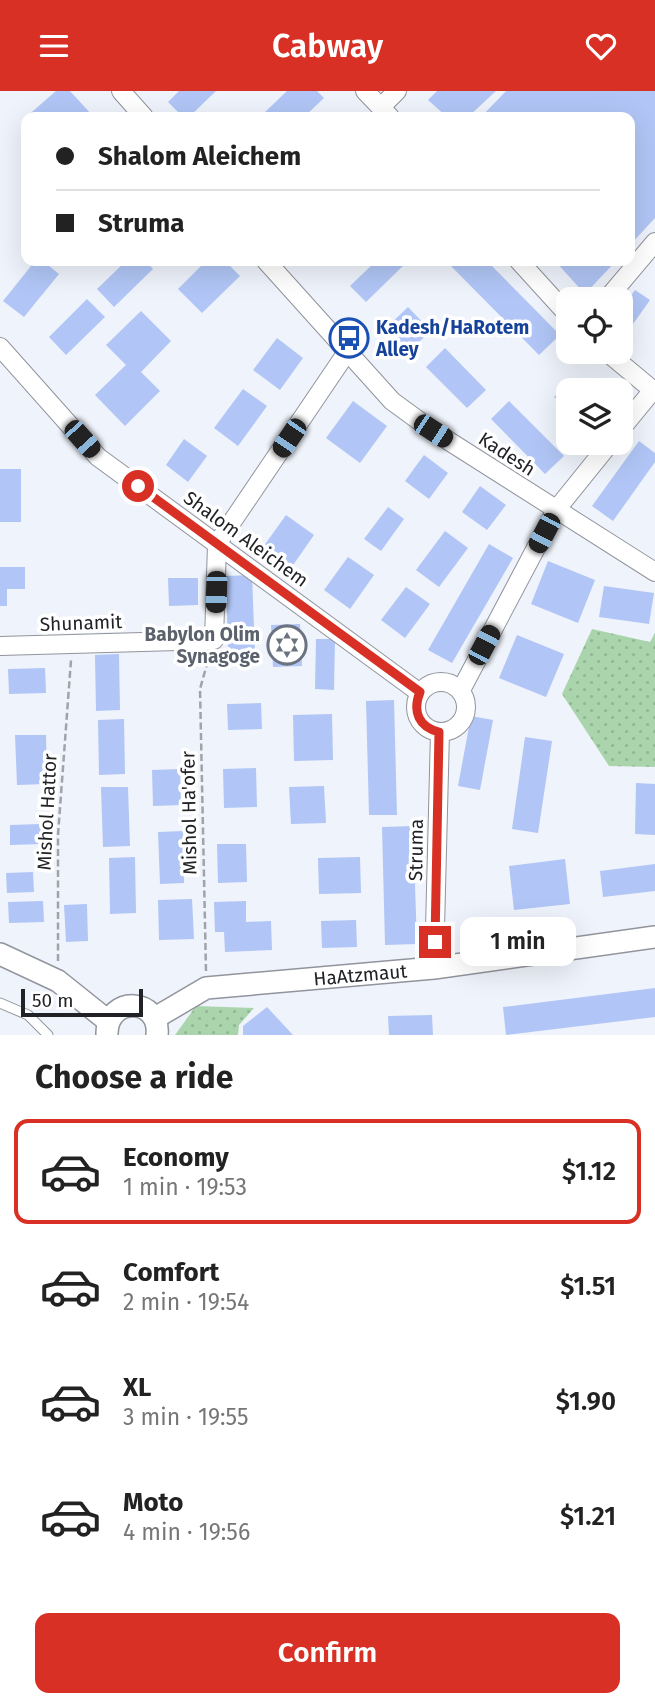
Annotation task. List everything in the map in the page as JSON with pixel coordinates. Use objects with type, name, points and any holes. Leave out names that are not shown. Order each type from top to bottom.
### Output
[{"type":"street","points":[[121,91],[140,112]]},
{"type":"street","points":[[365,91],[386,112],[397,91]]},
{"type":"street","points":[[635,266],[655,242]]},
{"type":"street","name":"Kadesh","points":[[270,266],[392,401],[655,572]]},
{"type":"street","points":[[524,266],[556,302]]},
{"type":"street","points":[[617,287],[635,266]]},
{"type":"street","name":"Shalom Aleichem","points":[[0,347],[98,457],[420,692]]},
{"type":"street","points":[[214,640],[217,544],[347,352]]},
{"type":"street","points":[[621,364],[654,391],[633,415]]},
{"type":"street","points":[[461,690],[556,510],[600,455]]},
{"type":"street","name":"Shunamit","points":[[0,646],[214,640]]},
{"type":"street","points":[[439,681],[455,685],[461,690],[467,705],[462,722],[448,731],[439,732],[424,725],[418,718],[416,710],[420,692],[432,683],[439,681]]},
{"type":"street","name":"Struma","points":[[434,968],[439,732]]},
{"type":"street","name":"HaAtzmaut","points":[[156,1027],[206,988],[434,968],[655,937]]},
{"type":"street","points":[[0,954],[58,981],[108,1028],[112,1014],[126,1005],[143,1007],[156,1027]]},
{"type":"lane","points":[[0,1003],[28,1015],[48,1035]]},
{"type":"path","name":"Mishol Ha'ofer","points":[[206,988],[201,689],[214,640]]},
{"type":"path","name":"Mishol Hattor","points":[[58,981],[58,835],[72,644]]},
{"type":"green space","points":[[592,629],[650,642],[655,633],[655,767],[609,766],[562,694]]},
{"type":"green space","points":[[196,1006],[254,1008],[239,1025],[238,1035],[175,1035]]},
{"type":"building","points":[[56,91],[70,91],[89,112],[32,112]]},
{"type":"building","points":[[179,91],[216,91],[194,112],[178,112],[168,102]]},
{"type":"building","points":[[287,91],[317,91],[324,98],[309,112],[265,112]]},
{"type":"building","points":[[437,91],[496,91],[473,112],[441,112],[428,100]]},
{"type":"building","points":[[506,91],[655,91],[655,218],[635,240],[635,112],[486,112]]},
{"type":"building","points":[[31,266],[49,266],[59,274],[24,317],[3,301]]},
{"type":"building","points":[[121,266],[150,266],[153,269],[114,307],[97,289]]},
{"type":"building","points":[[201,266],[230,266],[240,276],[202,313],[178,289]]},
{"type":"building","points":[[371,266],[403,266],[366,302],[350,286]]},
{"type":"building","points":[[451,266],[492,266],[556,331],[556,339],[539,355]]},
{"type":"building","points":[[560,266],[611,266],[592,287],[579,287]]},
{"type":"building","points":[[635,290],[650,300],[633,324]]},
{"type":"building","points":[[87,299],[105,317],[66,355],[49,337]]},
{"type":"building","points":[[408,307],[431,331],[407,353],[384,330]]},
{"type":"building","points":[[141,311],[171,341],[141,372],[160,391],[125,426],[95,395],[126,365],[106,345]]},
{"type":"building","points":[[277,338],[303,358],[280,390],[253,370]]},
{"type":"building","points":[[445,348],[486,390],[467,408],[426,367]]},
{"type":"building","points":[[243,389],[267,406],[238,446],[214,428]]},
{"type":"building","points":[[353,401],[387,426],[360,463],[326,438]]},
{"type":"building","points":[[509,401],[556,448],[556,455],[564,456],[545,474],[491,419]]},
{"type":"building","points":[[184,439],[207,456],[188,482],[166,465]]},
{"type":"building","points":[[639,441],[655,453],[655,462],[613,521],[592,506],[629,455],[633,455],[633,449]]},
{"type":"building","points":[[424,455],[448,473],[429,499],[405,481]]},
{"type":"building","points":[[0,469],[21,469],[21,522],[0,522]]},
{"type":"building","points":[[480,486],[506,505],[487,530],[462,512]]},
{"type":"building","points":[[388,507],[404,519],[381,551],[364,539]]},
{"type":"building","points":[[286,515],[314,535],[291,568],[263,547]]},
{"type":"building","points":[[445,531],[468,548],[439,587],[416,570]]},
{"type":"building","points":[[489,544],[513,558],[452,663],[428,650]]},
{"type":"building","points":[[348,557],[374,575],[350,609],[324,590]]},
{"type":"building","points":[[548,561],[595,580],[578,623],[531,604]]},
{"type":"building","points":[[0,567],[25,567],[25,589],[7,589],[7,606],[0,606]]},
{"type":"building","points":[[252,575],[255,654],[228,655],[226,576]]},
{"type":"building","points":[[168,578],[198,578],[198,605],[169,606]]},
{"type":"building","points":[[604,586],[654,593],[649,624],[599,617]]},
{"type":"building","points":[[406,587],[430,604],[405,638],[381,620]]},
{"type":"building","name":"Babylon Olim Synagoge","points":[[300,624],[302,666],[273,667],[271,625]]},
{"type":"building","points":[[517,635],[564,654],[546,697],[499,678]]},
{"type":"building","points":[[316,639],[335,639],[334,690],[315,689]]},
{"type":"building","points":[[119,654],[120,710],[96,711],[95,655]]},
{"type":"building","points":[[45,668],[46,693],[9,694],[8,669]]},
{"type":"building","points":[[394,700],[397,815],[369,815],[366,701]]},
{"type":"building","points":[[261,703],[262,729],[228,730],[227,704]]},
{"type":"building","points":[[332,714],[333,760],[294,761],[293,715]]},
{"type":"building","points":[[471,716],[493,720],[480,790],[458,786]]},
{"type":"building","points":[[124,719],[125,774],[99,775],[98,720]]},
{"type":"building","points":[[15,735],[46,735],[47,784],[17,785]]},
{"type":"building","points":[[525,737],[552,741],[538,833],[512,829]]},
{"type":"building","points":[[256,768],[257,807],[224,808],[223,769]]},
{"type":"building","points":[[180,769],[181,805],[153,806],[152,770]]},
{"type":"building","points":[[636,783],[655,784],[655,835],[635,834]]},
{"type":"building","points":[[324,786],[326,823],[291,824],[289,787]]},
{"type":"building","points":[[101,787],[128,787],[130,846],[103,847]]},
{"type":"building","points":[[41,824],[42,844],[10,845],[10,825]]},
{"type":"building","points":[[413,826],[417,944],[385,945],[382,827]]},
{"type":"building","points":[[183,831],[184,883],[160,884],[158,832]]},
{"type":"building","points":[[217,844],[246,844],[247,882],[218,883]]},
{"type":"building","points":[[135,857],[136,913],[110,914],[109,858]]},
{"type":"building","points":[[360,857],[361,893],[319,894],[318,858]]},
{"type":"building","points":[[565,859],[570,904],[514,910],[509,866]]},
{"type":"building","points":[[655,864],[655,891],[603,897],[600,871]]},
{"type":"building","points":[[33,872],[34,892],[7,893],[6,873]]},
{"type":"building","points":[[192,899],[194,939],[159,940],[158,900]]},
{"type":"building","points":[[43,901],[44,922],[9,923],[8,902]]},
{"type":"building","points":[[246,901],[246,922],[271,921],[272,950],[225,952],[224,932],[215,932],[214,902]]},
{"type":"building","points":[[87,904],[88,941],[66,942],[64,905]]},
{"type":"building","points":[[356,920],[357,947],[322,948],[321,921]]},
{"type":"building","points":[[655,988],[655,1017],[506,1035],[503,1007]]},
{"type":"building","points":[[267,1007],[293,1035],[243,1035],[243,1026]]},
{"type":"building","points":[[432,1015],[433,1035],[389,1035],[388,1016]]},
{"type":"place","name":"Kadesh/HaRotem Alley","points":[[349,338]]},
{"type":"place","name":"Babylon Olim Synagoge","points":[[287,645]]},
{"type":"route","points":[[138,486],[420,692],[416,701],[418,718],[431,730],[439,732],[435,942]]}]
